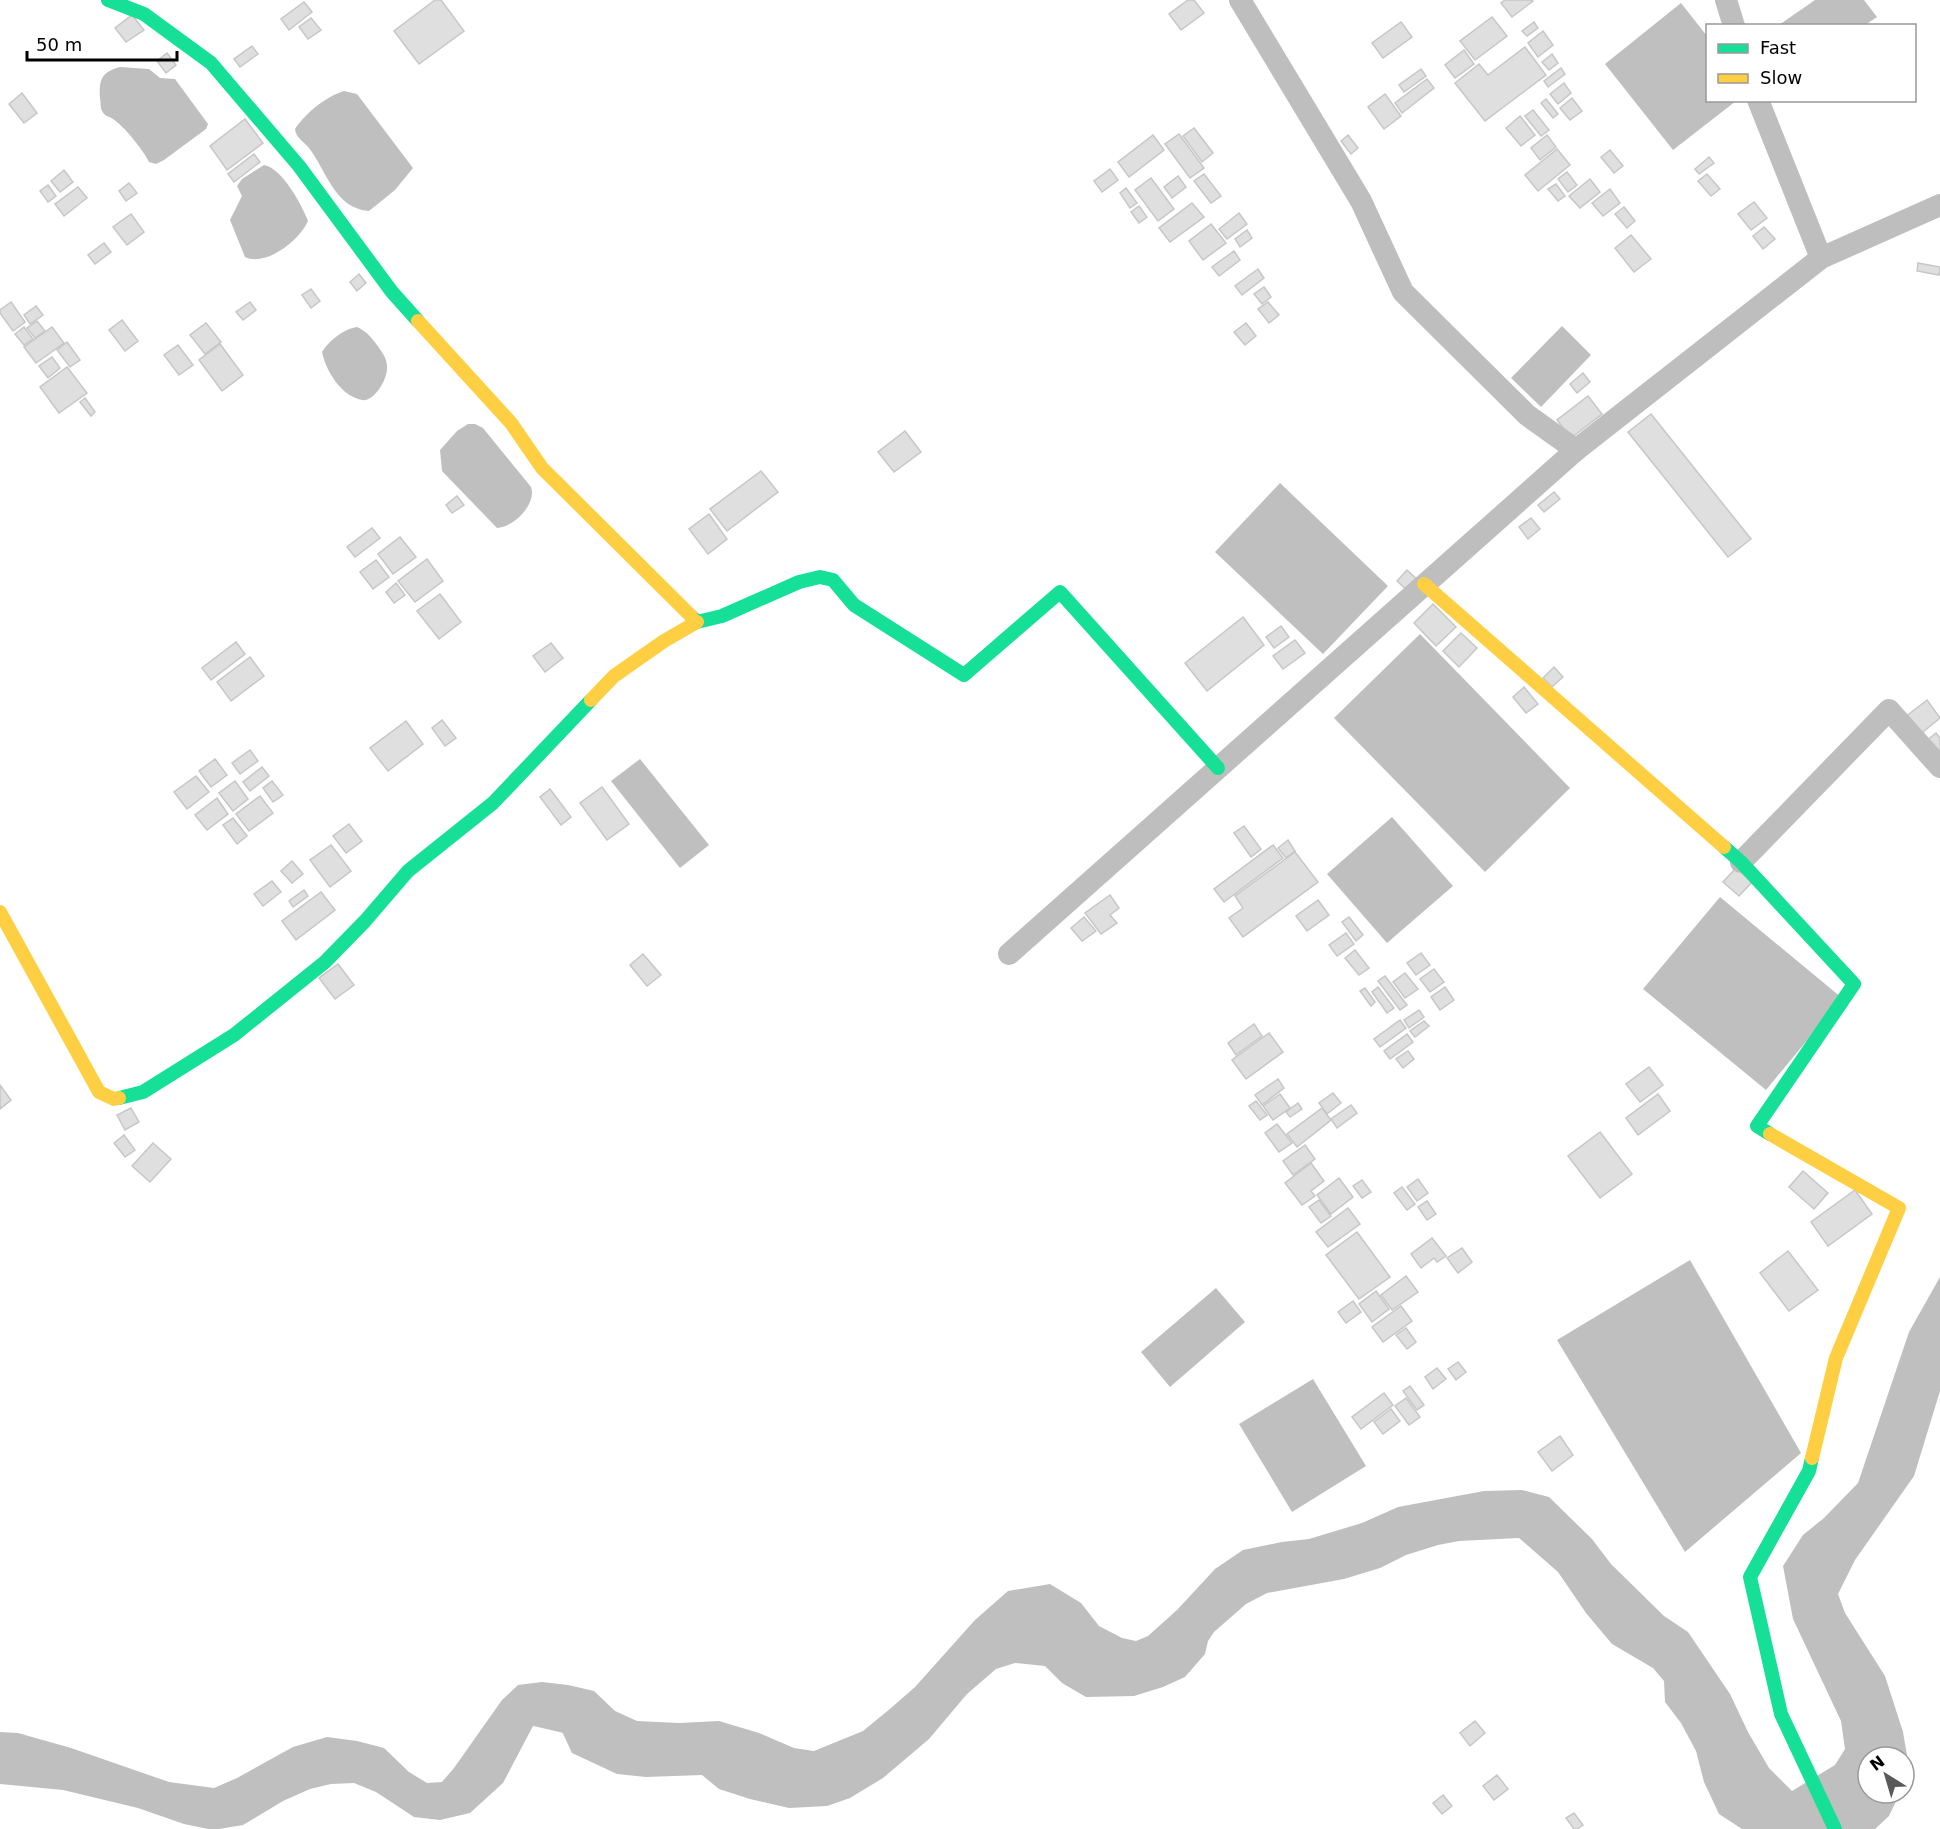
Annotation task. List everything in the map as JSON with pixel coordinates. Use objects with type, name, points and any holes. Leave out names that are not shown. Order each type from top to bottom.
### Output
[{"type":"street","points":[[108,0],[144,14],[211,63],[298,166],[393,292],[511,423],[542,468],[697,622]]},
{"type":"street","points":[[1240,0],[1361,201],[1403,292],[1527,415],[1576,450]]},
{"type":"street","points":[[1726,0],[1733,24]]},
{"type":"street","points":[[1759,102],[1821,258]]},
{"type":"street","points":[[1009,954],[1576,450],[1821,258],[1940,205]]},
{"type":"street","points":[[0,912],[99,1092],[114,1100],[143,1092],[234,1035],[325,962],[365,921],[408,871],[493,803],[614,676],[664,641],[697,622],[722,616],[799,582],[820,577],[833,580],[854,605],[964,675],[1060,592],[1218,768]]},
{"type":"street","points":[[1424,584],[1741,862],[1854,984],[1757,1126],[1899,1208],[1836,1358],[1809,1471],[1750,1577],[1781,1714],[1834,1829]]},
{"type":"street","points":[[1741,862],[1889,710],[1940,767]]},
{"type":"shaded area","points":[[1815,0],[1864,0],[1877,17],[1866,24],[1780,24]]},
{"type":"shaded area","points":[[1681,3],[1706,35],[1706,102],[1735,102],[1673,150],[1605,64]]},
{"type":"shaded area","points":[[120,67],[149,69],[160,78],[175,79],[208,124],[206,129],[164,160],[156,164],[149,162],[128,133],[101,109],[101,82],[105,74]]},
{"type":"shaded area","points":[[344,91],[357,94],[413,168],[395,190],[369,211],[357,209],[340,196],[309,148],[298,137],[295,129],[316,106]]},
{"type":"shaded area","points":[[264,165],[278,173],[284,180],[308,221],[298,236],[281,250],[263,258],[253,259],[245,257],[230,220],[242,196],[237,186],[242,179]]},
{"type":"shaded area","points":[[1562,326],[1591,355],[1541,407],[1511,378]]},
{"type":"shaded area","points":[[357,327],[373,339],[387,363],[382,385],[371,398],[366,400],[354,398],[341,388],[327,367],[322,352],[337,336]]},
{"type":"shaded area","points":[[468,424],[475,424],[483,428],[531,487],[531,500],[523,514],[504,527],[497,528],[442,471],[440,450],[457,431]]},
{"type":"shaded area","points":[[1280,483],[1388,586],[1323,654],[1215,552]]},
{"type":"shaded area","points":[[1420,634],[1570,788],[1485,872],[1334,718]]},
{"type":"shaded area","points":[[640,759],[709,845],[680,868],[611,781]]},
{"type":"shaded area","points":[[1392,817],[1453,886],[1387,943],[1327,874]]},
{"type":"shaded area","points":[[1720,897],[1842,998],[1766,1090],[1643,989]]},
{"type":"shaded area","points":[[1690,1260],[1801,1453],[1685,1552],[1557,1340]]},
{"type":"shaded area","points":[[1940,1277],[1940,1391],[1914,1476],[1855,1560],[1838,1594],[1845,1613],[1885,1676],[1905,1745],[1856,1745],[1856,1805],[1894,1805],[1889,1816],[1875,1829],[1742,1829],[1719,1814],[1704,1782],[1696,1751],[1681,1723],[1665,1702],[1664,1681],[1653,1668],[1612,1644],[1586,1613],[1558,1572],[1519,1538],[1459,1541],[1438,1545],[1406,1555],[1380,1568],[1344,1579],[1267,1593],[1246,1604],[1214,1632],[1208,1641],[1205,1654],[1185,1677],[1134,1696],[1086,1697],[1062,1683],[1045,1666],[1015,1663],[996,1669],[967,1694],[929,1739],[883,1778],[850,1798],[827,1806],[789,1808],[750,1799],[719,1789],[702,1775],[646,1777],[617,1774],[572,1753],[553,1712],[533,1726],[503,1783],[470,1813],[440,1820],[414,1817],[376,1792],[354,1783],[331,1784],[310,1789],[283,1801],[243,1825],[219,1829],[184,1824],[138,1808],[63,1790],[0,1784],[0,1732],[18,1733],[71,1748],[169,1782],[214,1788],[293,1747],[327,1737],[384,1748],[409,1772],[427,1783],[442,1782],[502,1700],[518,1685],[542,1682],[594,1691],[615,1711],[637,1721],[679,1723],[719,1721],[759,1733],[794,1748],[814,1751],[863,1731],[891,1708],[915,1687],[975,1620],[1008,1591],[1050,1584],[1081,1603],[1099,1626],[1122,1638],[1136,1641],[1148,1636],[1177,1610],[1215,1569],[1243,1550],[1309,1539],[1362,1523],[1398,1507],[1484,1491],[1522,1490],[1549,1497],[1592,1539],[1611,1564],[1664,1616],[1688,1632],[1730,1694],[1769,1768],[1792,1791],[1835,1765],[1845,1749],[1841,1721],[1793,1619],[1783,1566],[1803,1535],[1824,1518],[1858,1483],[1909,1332]]},
{"type":"shaded area","points":[[1216,1288],[1245,1322],[1170,1387],[1141,1352]]},
{"type":"shaded area","points":[[1313,1379],[1366,1466],[1292,1512],[1239,1424]]},
{"type":"building","points":[[435,0],[441,0],[464,31],[419,64],[394,31]]},
{"type":"building","points":[[1188,0],[1194,0],[1204,13],[1181,30],[1169,14]]},
{"type":"building","points":[[1505,0],[1533,1],[1512,17],[1501,3]]},
{"type":"building","points":[[304,2],[312,12],[289,30],[281,19]]},
{"type":"building","points":[[132,15],[144,30],[126,42],[115,28]]},
{"type":"building","points":[[1492,17],[1507,36],[1475,60],[1460,41]]},
{"type":"building","points":[[311,18],[321,30],[308,39],[299,27]]},
{"type":"building","points":[[1401,22],[1412,37],[1383,58],[1372,43]]},
{"type":"building","points":[[1534,22],[1538,28],[1527,36],[1522,31]]},
{"type":"building","points":[[1543,31],[1553,45],[1538,57],[1528,43]]},
{"type":"building","points":[[252,46],[258,54],[240,67],[234,59]]},
{"type":"building","points":[[1525,47],[1546,75],[1485,121],[1455,83],[1479,64],[1488,75]]},
{"type":"building","points":[[1464,50],[1474,64],[1455,78],[1445,65]]},
{"type":"building","points":[[167,53],[176,65],[166,73],[157,61]]},
{"type":"building","points":[[1552,54],[1558,63],[1549,70],[1542,62]]},
{"type":"building","points":[[1561,68],[1565,74],[1548,87],[1544,81]]},
{"type":"building","points":[[1421,69],[1426,76],[1404,92],[1399,85]]},
{"type":"building","points":[[1427,79],[1434,88],[1402,113],[1395,103]]},
{"type":"building","points":[[1564,83],[1571,93],[1558,104],[1550,94]]},
{"type":"building","points":[[22,93],[37,113],[24,123],[9,104]]},
{"type":"building","points":[[1385,94],[1401,116],[1384,129],[1368,107]]},
{"type":"building","points":[[1572,98],[1582,111],[1570,120],[1560,108]]},
{"type":"building","points":[[1546,99],[1558,114],[1553,118],[1541,103]]},
{"type":"building","points":[[1533,110],[1549,130],[1541,136],[1525,116]]},
{"type":"building","points":[[1520,116],[1535,135],[1521,146],[1506,128]]},
{"type":"building","points":[[245,119],[263,143],[227,170],[210,146]]},
{"type":"building","points":[[1194,128],[1213,153],[1202,162],[1183,136]]},
{"type":"building","points":[[1179,134],[1204,168],[1190,178],[1165,144]]},
{"type":"building","points":[[1153,135],[1164,150],[1129,177],[1118,162]]},
{"type":"building","points":[[1348,135],[1358,148],[1351,154],[1341,141]]},
{"type":"building","points":[[1547,135],[1556,147],[1540,160],[1531,148]]},
{"type":"building","points":[[1557,149],[1570,165],[1538,191],[1525,175]]},
{"type":"building","points":[[1610,150],[1623,166],[1614,173],[1601,157]]},
{"type":"building","points":[[254,154],[260,162],[234,182],[228,174]]},
{"type":"building","points":[[1709,157],[1714,163],[1699,174],[1695,169]]},
{"type":"building","points":[[1110,169],[1118,180],[1102,192],[1094,181]]},
{"type":"building","points":[[64,170],[73,182],[60,192],[51,181]]},
{"type":"building","points":[[1567,172],[1577,185],[1568,192],[1558,179]]},
{"type":"building","points":[[1204,174],[1221,196],[1211,203],[1194,181]]},
{"type":"building","points":[[1707,174],[1720,189],[1711,196],[1698,181]]},
{"type":"building","points":[[1178,176],[1186,187],[1172,198],[1164,187]]},
{"type":"building","points":[[1151,178],[1174,209],[1158,221],[1135,190]]},
{"type":"building","points":[[1590,179],[1600,192],[1580,208],[1569,196]]},
{"type":"building","points":[[129,183],[137,193],[126,201],[119,191]]},
{"type":"building","points":[[1556,184],[1565,196],[1558,201],[1548,189]]},
{"type":"building","points":[[48,185],[56,196],[48,202],[40,191]]},
{"type":"building","points":[[78,187],[87,198],[64,216],[55,204]]},
{"type":"building","points":[[1126,188],[1137,203],[1130,208],[1120,193]]},
{"type":"building","points":[[1610,189],[1620,203],[1603,216],[1592,203]]},
{"type":"building","points":[[1754,202],[1767,218],[1751,230],[1738,214]]},
{"type":"building","points":[[1192,203],[1204,217],[1170,242],[1159,228]]},
{"type":"building","points":[[1139,206],[1147,217],[1139,223],[1131,212]]},
{"type":"building","points":[[1624,207],[1635,221],[1627,228],[1615,214]]},
{"type":"building","points":[[1239,213],[1247,224],[1227,239],[1219,229]]},
{"type":"building","points":[[131,214],[144,232],[127,245],[113,227]]},
{"type":"building","points":[[1211,224],[1226,243],[1203,260],[1189,241]]},
{"type":"building","points":[[1764,227],[1775,239],[1763,249],[1753,236]]},
{"type":"building","points":[[1247,230],[1252,238],[1240,247],[1235,239]]},
{"type":"building","points":[[1631,235],[1651,259],[1634,272],[1615,248]]},
{"type":"building","points":[[104,243],[111,252],[95,264],[88,255]]},
{"type":"building","points":[[1234,251],[1240,260],[1219,276],[1212,267]]},
{"type":"building","points":[[1918,263],[1940,267],[1939,275],[1917,271]]},
{"type":"building","points":[[1258,269],[1264,278],[1242,295],[1235,286]]},
{"type":"building","points":[[359,274],[366,283],[357,291],[350,282]]},
{"type":"building","points":[[1264,287],[1271,297],[1262,304],[1254,294]]},
{"type":"building","points":[[311,289],[320,301],[311,308],[302,295]]},
{"type":"building","points":[[11,302],[25,322],[13,331],[0,313],[0,310]]},
{"type":"building","points":[[250,302],[256,310],[243,320],[236,312]]},
{"type":"building","points":[[1268,302],[1279,315],[1269,323],[1258,309]]},
{"type":"building","points":[[36,306],[43,315],[30,324],[24,315]]},
{"type":"building","points":[[122,320],[138,341],[125,351],[109,330]]},
{"type":"building","points":[[37,321],[45,331],[35,338],[27,328]]},
{"type":"building","points":[[206,323],[221,342],[205,354],[190,335]]},
{"type":"building","points":[[1246,323],[1256,336],[1245,345],[1234,332]]},
{"type":"building","points":[[24,327],[33,339],[24,345],[15,334]]},
{"type":"building","points":[[52,327],[64,343],[36,363],[24,347]]},
{"type":"building","points":[[67,342],[80,360],[70,367],[57,350]]},
{"type":"building","points":[[220,344],[243,375],[222,391],[199,360]]},
{"type":"building","points":[[178,345],[193,365],[179,375],[164,355]]},
{"type":"building","points":[[52,357],[60,368],[48,378],[39,366]]},
{"type":"building","points":[[67,367],[87,393],[59,413],[40,387]]},
{"type":"building","points":[[1583,373],[1590,382],[1577,393],[1570,384]]},
{"type":"building","points":[[1588,396],[1602,414],[1571,438],[1557,420]]},
{"type":"building","points":[[85,398],[95,412],[91,416],[80,402]]},
{"type":"building","points":[[1651,414],[1751,539],[1728,557],[1628,432]]},
{"type":"building","points":[[905,431],[921,452],[894,472],[878,452]]},
{"type":"building","points":[[761,471],[778,492],[727,531],[710,509]]},
{"type":"building","points":[[1554,492],[1560,499],[1544,512],[1538,505]]},
{"type":"building","points":[[457,496],[464,505],[452,513],[446,505]]},
{"type":"building","points":[[709,514],[727,539],[708,554],[689,529]]},
{"type":"building","points":[[1531,518],[1540,529],[1528,539],[1519,527]]},
{"type":"building","points":[[372,528],[380,538],[355,557],[347,547]]},
{"type":"building","points":[[400,537],[416,557],[393,574],[378,554]]},
{"type":"building","points":[[427,559],[443,581],[415,602],[398,581]]},
{"type":"building","points":[[376,560],[389,577],[373,589],[360,572]]},
{"type":"building","points":[[1407,570],[1421,583],[1411,594],[1397,581]]},
{"type":"building","points":[[396,583],[405,595],[394,603],[386,592]]},
{"type":"building","points":[[440,594],[461,622],[439,639],[417,611]]},
{"type":"building","points":[[1433,604],[1456,627],[1436,646],[1414,623]]},
{"type":"building","points":[[1243,617],[1264,645],[1207,691],[1185,663]]},
{"type":"building","points":[[1281,626],[1289,637],[1274,648],[1266,637]]},
{"type":"building","points":[[1461,633],[1477,648],[1459,667],[1443,651]]},
{"type":"building","points":[[1295,640],[1305,653],[1283,669],[1273,656]]},
{"type":"building","points":[[236,642],[245,654],[211,680],[202,668]]},
{"type":"building","points":[[551,643],[563,658],[545,672],[533,656]]},
{"type":"building","points":[[250,657],[264,676],[231,701],[217,682]]},
{"type":"building","points":[[1554,667],[1563,677],[1552,687],[1543,678]]},
{"type":"building","points":[[1524,687],[1538,704],[1526,713],[1513,697]]},
{"type":"building","points":[[1927,700],[1940,718],[1918,736],[1904,718]]},
{"type":"building","points":[[442,720],[456,738],[445,746],[432,728]]},
{"type":"building","points":[[406,721],[423,744],[388,771],[370,748]]},
{"type":"building","points":[[1936,733],[1940,738],[1940,753],[1925,742]]},
{"type":"building","points":[[250,750],[258,761],[240,774],[232,763]]},
{"type":"building","points":[[215,759],[227,775],[211,787],[199,771]]},
{"type":"building","points":[[262,767],[269,776],[250,791],[243,782]]},
{"type":"building","points":[[196,776],[209,792],[187,809],[174,792]]},
{"type":"building","points":[[235,781],[248,799],[233,811],[219,793]]},
{"type":"building","points":[[272,781],[283,795],[273,802],[263,788]]},
{"type":"building","points":[[602,787],[629,824],[607,840],[580,803]]},
{"type":"building","points":[[550,789],[571,817],[561,825],[540,797]]},
{"type":"building","points":[[260,796],[273,813],[249,831],[236,814]]},
{"type":"building","points":[[217,798],[228,814],[207,830],[195,815]]},
{"type":"building","points":[[233,818],[247,836],[237,844],[223,825]]},
{"type":"building","points":[[349,824],[362,841],[346,853],[333,836]]},
{"type":"building","points":[[1244,826],[1261,849],[1251,857],[1234,833]]},
{"type":"building","points":[[1288,840],[1295,851],[1286,858],[1278,848]]},
{"type":"building","points":[[331,845],[351,871],[330,887],[310,860]]},
{"type":"building","points":[[1273,845],[1283,858],[1224,902],[1214,889]]},
{"type":"building","points":[[1295,852],[1318,882],[1243,937],[1229,918],[1243,908],[1235,896]]},
{"type":"building","points":[[292,861],[303,874],[292,883],[281,871]]},
{"type":"building","points":[[1736,868],[1752,882],[1739,896],[1723,882]]},
{"type":"building","points":[[272,881],[281,892],[263,906],[254,894]]},
{"type":"building","points":[[304,890],[308,896],[293,907],[289,901]]},
{"type":"building","points":[[321,892],[335,910],[296,940],[282,921]]},
{"type":"building","points":[[1110,895],[1119,908],[1110,915],[1117,923],[1101,934],[1085,913]]},
{"type":"building","points":[[1318,900],[1329,915],[1307,931],[1296,916]]},
{"type":"building","points":[[1084,917],[1096,931],[1082,941],[1071,928]]},
{"type":"building","points":[[1349,917],[1363,935],[1356,941],[1342,922]]},
{"type":"building","points":[[1346,933],[1354,944],[1337,956],[1329,945]]},
{"type":"building","points":[[1355,950],[1369,968],[1359,975],[1345,958]]},
{"type":"building","points":[[1421,953],[1430,965],[1416,975],[1407,963]]},
{"type":"building","points":[[643,954],[661,975],[647,986],[630,965]]},
{"type":"building","points":[[338,964],[354,985],[335,999],[319,978]]},
{"type":"building","points":[[1434,969],[1444,982],[1430,992],[1420,979]]},
{"type":"building","points":[[1405,973],[1418,989],[1405,998],[1393,982]]},
{"type":"building","points":[[1385,976],[1407,1005],[1400,1010],[1378,981]]},
{"type":"building","points":[[1378,987],[1394,1008],[1387,1013],[1372,992]]},
{"type":"building","points":[[1445,987],[1454,1000],[1440,1010],[1431,997]]},
{"type":"building","points":[[1365,988],[1375,1002],[1371,1006],[1360,991]]},
{"type":"building","points":[[1419,1010],[1424,1017],[1409,1028],[1404,1020]]},
{"type":"building","points":[[1400,1020],[1406,1028],[1380,1047],[1374,1039]]},
{"type":"building","points":[[1424,1021],[1429,1026],[1415,1037],[1410,1031]]},
{"type":"building","points":[[1254,1024],[1262,1036],[1236,1055],[1228,1043]]},
{"type":"building","points":[[1269,1033],[1283,1052],[1246,1079],[1232,1060]]},
{"type":"building","points":[[1407,1034],[1413,1042],[1390,1059],[1384,1051]]},
{"type":"building","points":[[1408,1051],[1414,1059],[1403,1068],[1396,1059]]},
{"type":"building","points":[[1649,1067],[1663,1085],[1640,1102],[1626,1084]]},
{"type":"building","points":[[1278,1079],[1284,1088],[1262,1105],[1255,1095]]},
{"type":"building","points":[[0,1085],[11,1100],[0,1109]]},
{"type":"building","points":[[1333,1093],[1341,1103],[1327,1114],[1319,1103]]},
{"type":"building","points":[[1280,1094],[1290,1108],[1273,1120],[1263,1106]]},
{"type":"building","points":[[1658,1094],[1670,1111],[1638,1135],[1626,1118]]},
{"type":"building","points":[[1256,1101],[1267,1115],[1260,1120],[1249,1106]]},
{"type":"building","points":[[1298,1103],[1302,1109],[1290,1117],[1286,1112]]},
{"type":"building","points":[[1351,1105],[1357,1113],[1337,1128],[1331,1119]]},
{"type":"building","points":[[131,1108],[139,1122],[125,1130],[117,1115]]},
{"type":"building","points":[[1322,1108],[1331,1120],[1297,1147],[1287,1134]]},
{"type":"building","points":[[1277,1124],[1292,1143],[1279,1152],[1265,1133]]},
{"type":"building","points":[[1600,1132],[1632,1174],[1600,1198],[1568,1156]]},
{"type":"building","points":[[124,1135],[135,1150],[125,1157],[114,1143]]},
{"type":"building","points":[[153,1143],[171,1159],[150,1182],[132,1166]]},
{"type":"building","points":[[1305,1145],[1315,1159],[1293,1175],[1283,1161]]},
{"type":"building","points":[[1311,1163],[1324,1181],[1311,1191],[1315,1196],[1302,1205],[1285,1183]]},
{"type":"building","points":[[1803,1171],[1828,1193],[1814,1209],[1789,1187]]},
{"type":"building","points":[[1339,1178],[1353,1197],[1331,1214],[1317,1195]]},
{"type":"building","points":[[1418,1179],[1428,1193],[1417,1201],[1407,1187]]},
{"type":"building","points":[[1362,1180],[1371,1192],[1362,1198],[1353,1186]]},
{"type":"building","points":[[1402,1187],[1415,1204],[1407,1210],[1394,1193]]},
{"type":"building","points":[[1855,1190],[1872,1214],[1828,1246],[1811,1222]]},
{"type":"building","points":[[1319,1200],[1331,1216],[1321,1223],[1309,1207]]},
{"type":"building","points":[[1427,1201],[1436,1214],[1427,1220],[1418,1207]]},
{"type":"building","points":[[1348,1208],[1360,1224],[1328,1247],[1316,1232]]},
{"type":"building","points":[[1357,1232],[1390,1277],[1359,1299],[1326,1255]]},
{"type":"building","points":[[1432,1238],[1446,1256],[1437,1262],[1434,1258],[1421,1268],[1411,1254]]},
{"type":"building","points":[[1462,1248],[1472,1262],[1458,1273],[1447,1258]]},
{"type":"building","points":[[1788,1251],[1818,1290],[1789,1311],[1760,1273]]},
{"type":"building","points":[[1406,1276],[1418,1292],[1392,1310],[1381,1295]]},
{"type":"building","points":[[1376,1291],[1389,1309],[1372,1322],[1359,1304]]},
{"type":"building","points":[[1353,1301],[1361,1312],[1346,1323],[1338,1312]]},
{"type":"building","points":[[1401,1306],[1412,1321],[1383,1342],[1372,1327]]},
{"type":"building","points":[[1406,1328],[1416,1342],[1407,1349],[1396,1335]]},
{"type":"building","points":[[1458,1362],[1466,1372],[1456,1380],[1448,1369]]},
{"type":"building","points":[[1437,1368],[1446,1379],[1433,1389],[1425,1377]]},
{"type":"building","points":[[1410,1386],[1424,1405],[1417,1410],[1403,1391]]},
{"type":"building","points":[[1384,1393],[1393,1405],[1361,1429],[1352,1417]]},
{"type":"building","points":[[1406,1398],[1420,1417],[1409,1425],[1395,1406]]},
{"type":"building","points":[[1391,1409],[1400,1421],[1383,1434],[1374,1422]]},
{"type":"building","points":[[1560,1436],[1573,1455],[1552,1471],[1538,1452]]},
{"type":"building","points":[[1475,1721],[1485,1733],[1470,1746],[1460,1733]]},
{"type":"building","points":[[1497,1775],[1508,1789],[1494,1800],[1483,1786]]},
{"type":"building","points":[[1443,1795],[1452,1806],[1442,1814],[1433,1803]]},
{"type":"building","points":[[1574,1813],[1583,1825],[1577,1829],[1574,1829],[1566,1818]]},
{"type":"waterway","points":[[519,1713],[584,1727]]},
{"type":"traffic: fast","points":[[108,0],[144,14],[211,63],[299,166],[392,292],[418,321]]},
{"type":"traffic: fast","points":[[691,616],[697,622],[722,616],[799,582],[820,577],[833,580],[854,605],[964,675],[1060,592],[1218,768]]},
{"type":"traffic: fast","points":[[119,1098],[143,1092],[234,1035],[325,962],[365,921],[408,871],[493,803],[591,700]]},
{"type":"traffic: fast","points":[[1724,847],[1741,862],[1854,984],[1757,1126],[1770,1134]]},
{"type":"traffic: fast","points":[[1812,1458],[1809,1471],[1750,1577],[1781,1714],[1835,1829]]},
{"type":"traffic: slow","points":[[418,321],[511,423],[542,468],[691,616]]},
{"type":"traffic: slow","points":[[1424,584],[1724,847]]},
{"type":"traffic: slow","points":[[591,700],[614,676],[664,641],[697,622]]},
{"type":"traffic: slow","points":[[0,912],[99,1092],[114,1099],[119,1098]]},
{"type":"traffic: slow","points":[[1770,1134],[1899,1208],[1836,1358],[1812,1458]]}]
